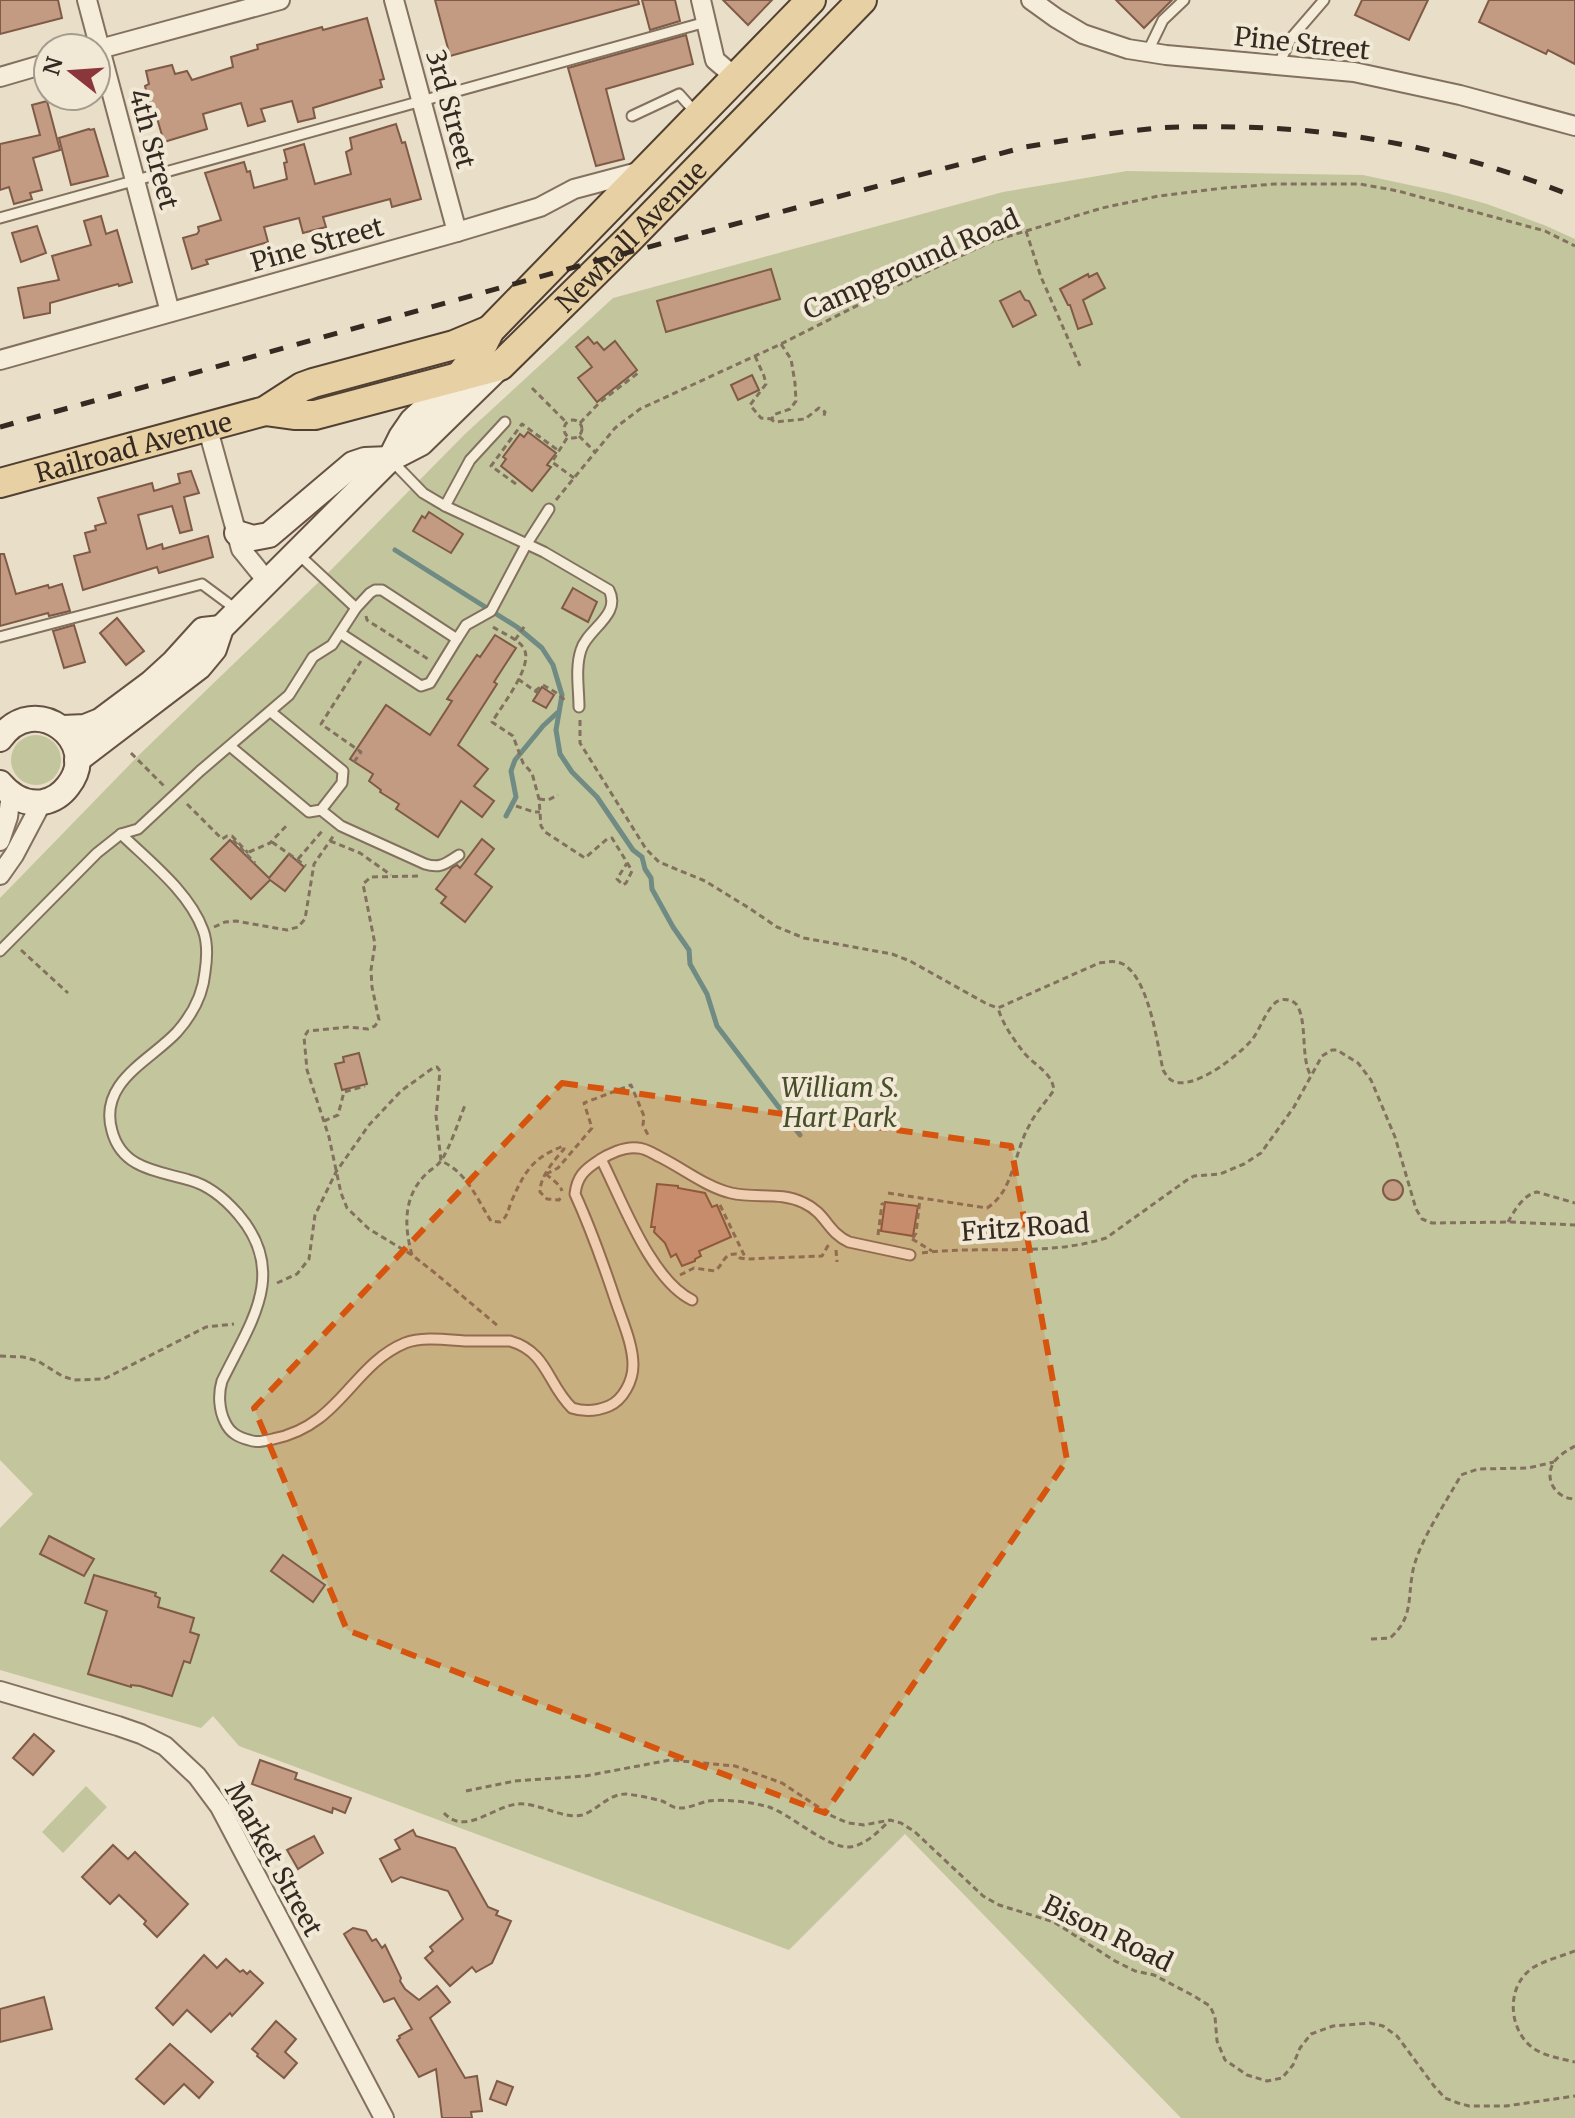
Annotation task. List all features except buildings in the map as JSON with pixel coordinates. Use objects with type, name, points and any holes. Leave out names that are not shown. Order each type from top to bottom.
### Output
[{"type":"main road","name":"Newhall Avenue","points":[[459,377],[479,352],[490,330],[811,0]]},
{"type":"main road","name":"Newhall Avenue","points":[[500,366],[629,239],[862,0]]},
{"type":"main road","name":"Railroad Avenue","points":[[0,483],[265,411],[313,383],[454,345],[490,330]]},
{"type":"main road","name":"Railroad Avenue","points":[[265,411],[315,415],[500,366]]},
{"type":"street","name":"4th Street","points":[[87,0],[94,32]]},
{"type":"street","points":[[112,46],[280,0]]},
{"type":"street","name":"3rd Street","points":[[394,0],[457,232]]},
{"type":"street","points":[[701,0],[715,60],[735,77]]},
{"type":"street","name":"Pine Street","points":[[1036,1],[1056,18],[1083,34],[1119,47],[1147,53],[1354,72],[1460,95],[1575,126]]},
{"type":"street","points":[[0,77],[32,68]]},
{"type":"street","name":"4th Street","points":[[112,99],[170,312]]},
{"type":"street","name":"Pine Street","points":[[0,360],[457,232],[540,207],[574,189],[645,170]]},
{"type":"street","name":"Newhall Avenue","points":[[390,459],[429,437],[500,366]]},
{"type":"street","name":"Newhall Avenue","points":[[77,760],[199,667],[214,649],[229,619],[390,459],[412,421],[459,377]]},
{"type":"street","points":[[207,426],[244,554],[267,581]]},
{"type":"street","points":[[237,533],[253,538],[269,535],[353,464],[390,459]]},
{"type":"street","name":"Newhall Avenue","points":[[63,728],[85,727],[100,721],[151,683],[203,630],[229,619]]},
{"type":"street","points":[[0,739],[14,724],[28,719],[50,721],[63,728],[72,739],[77,760],[75,775],[67,788],[56,797],[42,802],[22,800],[5,789]]},
{"type":"street","points":[[0,841],[8,817],[5,789]]},
{"type":"street","points":[[0,875],[42,802]]},
{"type":"street","name":"Market Street","points":[[0,1691],[141,1734],[165,1746],[197,1776],[220,1807],[384,2118]]},
{"type":"lane","points":[[1147,53],[1163,20],[1184,0]]},
{"type":"lane","points":[[1278,65],[1292,37],[1324,0]]},
{"type":"lane","points":[[0,218],[707,22]]},
{"type":"lane","points":[[632,116],[679,94],[698,115]]},
{"type":"lane","points":[[445,506],[470,460],[505,422]]},
{"type":"lane","points":[[390,459],[423,493],[544,552],[609,590],[612,596],[609,611],[597,630],[582,645],[580,652],[579,707]]},
{"type":"lane","points":[[340,633],[419,685],[430,683],[466,625],[491,611],[549,509]]},
{"type":"lane","points":[[296,552],[359,604]]},
{"type":"lane","points":[[0,637],[202,584],[229,619]]},
{"type":"lane","points":[[0,951],[97,853],[121,834],[138,829],[289,695],[313,657],[332,645],[359,604],[375,590],[382,590],[457,639]]},
{"type":"lane","points":[[231,747],[309,812],[321,810],[342,783],[343,771],[271,712]]},
{"type":"lane","points":[[321,810],[337,823],[435,867],[459,855]]},
{"type":"lane","points":[[121,834],[176,888],[203,931],[206,948],[204,981],[193,1012],[168,1040],[131,1071],[115,1092],[110,1117],[111,1131],[133,1162],[143,1168],[201,1184],[225,1200],[255,1237],[261,1258],[262,1288],[255,1316],[219,1390],[223,1419],[229,1429],[240,1437],[255,1443],[282,1437],[314,1423],[333,1408],[375,1362],[409,1341],[445,1339],[518,1343],[546,1366],[572,1408],[589,1411],[611,1405],[628,1387],[633,1362],[601,1254],[575,1194],[581,1172],[601,1159],[624,1150],[638,1148],[731,1193],[778,1195],[801,1201],[823,1217],[835,1234],[849,1242],[910,1255]]},
{"type":"lane","points":[[601,1159],[649,1256],[671,1286],[692,1300]]},
{"type":"path","name":"Campground Road","points":[[549,509],[615,428],[640,409],[993,241],[1102,208],[1159,196],[1224,188],[1275,184],[1360,184],[1398,191],[1545,231],[1575,246]]},
{"type":"path","points":[[1026,231],[1041,277],[1080,366]]},
{"type":"path","points":[[772,419],[773,415],[790,409],[796,401],[791,359],[781,344]]},
{"type":"path","points":[[755,356],[766,384],[750,405],[753,412],[775,422],[800,421],[819,408],[825,412],[823,419]]},
{"type":"path","points":[[580,423],[600,402],[638,373]]},
{"type":"path","points":[[532,388],[567,423]]},
{"type":"path","points":[[573,420],[580,423],[582,429],[579,436],[568,437],[564,431],[567,423],[573,420]]},
{"type":"path","points":[[516,484],[491,466],[522,424],[559,451]]},
{"type":"path","points":[[579,436],[595,452]]},
{"type":"path","points":[[568,437],[552,462],[574,478]]},
{"type":"path","points":[[359,604],[367,620],[439,668]]},
{"type":"path","points":[[477,618],[516,638],[524,648],[527,658],[525,667],[492,722],[513,736],[523,763],[532,773],[539,799],[541,826],[582,858],[587,858],[610,838],[627,863],[632,871],[623,885],[617,879],[627,863]]},
{"type":"path","points":[[516,638],[525,625]]},
{"type":"path","points":[[343,777],[361,752],[321,724],[368,651]]},
{"type":"path","points":[[518,679],[537,692],[543,685],[570,705],[579,707],[580,743],[646,849],[659,862],[705,881],[777,927],[804,938],[892,954],[998,1008],[1099,963],[1114,961],[1126,965],[1143,987],[1163,1070],[1171,1080],[1185,1083],[1205,1076],[1231,1059],[1251,1040],[1274,1002],[1291,1000],[1298,1007],[1306,1067],[1311,1076]]},
{"type":"path","points":[[131,753],[222,839],[232,836],[255,863]]},
{"type":"path","points":[[539,799],[548,800],[558,795]]},
{"type":"path","points":[[516,806],[540,812]]},
{"type":"path","points":[[203,931],[236,921],[287,930],[298,927],[305,919],[314,864],[330,841],[337,823]]},
{"type":"path","points":[[298,859],[337,823]]},
{"type":"path","points":[[247,853],[272,842],[288,824]]},
{"type":"path","points":[[233,840],[247,853]]},
{"type":"path","points":[[330,841],[360,853],[391,875]]},
{"type":"path","points":[[272,842],[306,866]]},
{"type":"path","points":[[435,867],[422,876],[391,875],[371,877],[365,881],[363,888],[374,935],[372,987],[379,1016],[377,1024],[368,1029],[348,1027],[308,1031],[304,1037],[307,1070],[347,1208],[369,1229],[412,1255],[500,1327],[501,1341]]},
{"type":"path","points":[[11,940],[68,993]]},
{"type":"path","points":[[888,1193],[987,1208],[1004,1191],[1029,1126],[1054,1090],[1049,1076],[1026,1055],[1002,1022],[998,1008]]},
{"type":"path","name":"Fritz Road","points":[[910,1255],[953,1249],[1019,1250],[1090,1243],[1106,1238],[1194,1176],[1220,1174],[1261,1153],[1294,1107],[1322,1056],[1332,1050],[1343,1051],[1358,1063],[1371,1080],[1395,1137],[1416,1209],[1422,1219],[1432,1223],[1575,1225]]},
{"type":"path","points":[[277,1283],[297,1274],[309,1259],[315,1215],[336,1172],[369,1125],[413,1081],[437,1067],[440,1071],[436,1125],[441,1161],[459,1173],[475,1192],[491,1221],[500,1222],[506,1218],[525,1174],[536,1158],[564,1146],[564,1149],[553,1161],[539,1185],[540,1192],[547,1199],[559,1200],[562,1188],[546,1174]]},
{"type":"path","points":[[546,1174],[558,1168],[590,1132],[592,1128],[584,1103],[631,1085],[644,1116],[643,1125]]},
{"type":"path","points":[[324,1121],[338,1115],[344,1092],[365,1086]]},
{"type":"path","points":[[412,1255],[406,1214],[409,1199],[424,1176],[441,1161],[465,1105]]},
{"type":"path","points":[[1508,1222],[1531,1193],[1575,1203]]},
{"type":"path","points":[[920,1198],[913,1239],[932,1252]]},
{"type":"path","points":[[719,1203],[746,1259]]},
{"type":"path","points":[[880,1222],[882,1204],[885,1204]]},
{"type":"path","points":[[686,1271],[694,1268],[715,1271],[731,1254],[746,1259],[822,1256],[835,1234]]},
{"type":"path","points":[[0,1356],[38,1361],[74,1380],[104,1379],[206,1327],[233,1324],[248,1329]]},
{"type":"path","points":[[1371,1639],[1390,1638],[1406,1617],[1417,1553],[1461,1475],[1478,1469],[1528,1468],[1554,1462],[1575,1446]]},
{"type":"path","points":[[1554,1462],[1550,1471],[1552,1486],[1563,1497],[1575,1499]]},
{"type":"path","points":[[466,1791],[515,1781],[585,1776],[670,1760],[735,1766],[782,1783],[848,1823],[864,1825],[890,1820]]},
{"type":"path","points":[[444,1813],[458,1823],[470,1822],[518,1804],[580,1816],[623,1794],[662,1801],[677,1808],[716,1800],[769,1807],[835,1845],[849,1847],[873,1836],[890,1820]]},
{"type":"path","name":"Bison Road","points":[[890,1820],[915,1832],[983,1896],[999,1905],[1054,1922],[1115,1961],[1135,1971],[1154,1975],[1210,2006],[1215,2017],[1217,2041],[1225,2060],[1247,2075],[1267,2081],[1282,2078],[1311,2034],[1333,2026],[1370,2023],[1383,2026],[1397,2036],[1434,2086],[1445,2098],[1458,2103],[1506,2106],[1575,2096]]},
{"type":"path","points":[[1575,1951],[1533,1968],[1521,1979],[1514,1994],[1512,2010],[1524,2041],[1536,2051],[1575,2062]]},
{"type":"highlighted area","points":[[562,1083],[1011,1146],[1067,1460],[825,1813],[347,1630],[254,1408]]},
{"type":"green space","name":"William S. Hart Park","points":[[1127,171],[1363,175],[1487,204],[1575,239],[1575,2118],[1181,2118],[905,1834],[789,1950],[239,1746],[213,1716],[201,1728],[0,1670],[0,1528],[33,1494],[0,1460],[0,898],[140,754],[326,575],[465,434],[613,298],[1003,192]]},
{"type":"green space","points":[[36,735],[53,743],[61,760],[53,777],[36,785],[19,777],[11,760],[19,743]]},
{"type":"green space","points":[[86,1786],[107,1807],[63,1853],[42,1832]]},
{"type":"waterway","points":[[395,550],[517,627],[542,648],[553,665],[562,695],[556,730],[560,754],[572,772],[597,797],[633,850],[642,857],[652,889],[689,950],[690,964],[707,994],[717,1026],[800,1135]]},
{"type":"waterway","points":[[506,816],[516,797],[511,771],[515,760],[557,713]]},
{"type":"railway","points":[[0,427],[611,257],[1025,147],[1108,134],[1200,127],[1329,133],[1453,156],[1535,181],[1575,197]]}]
